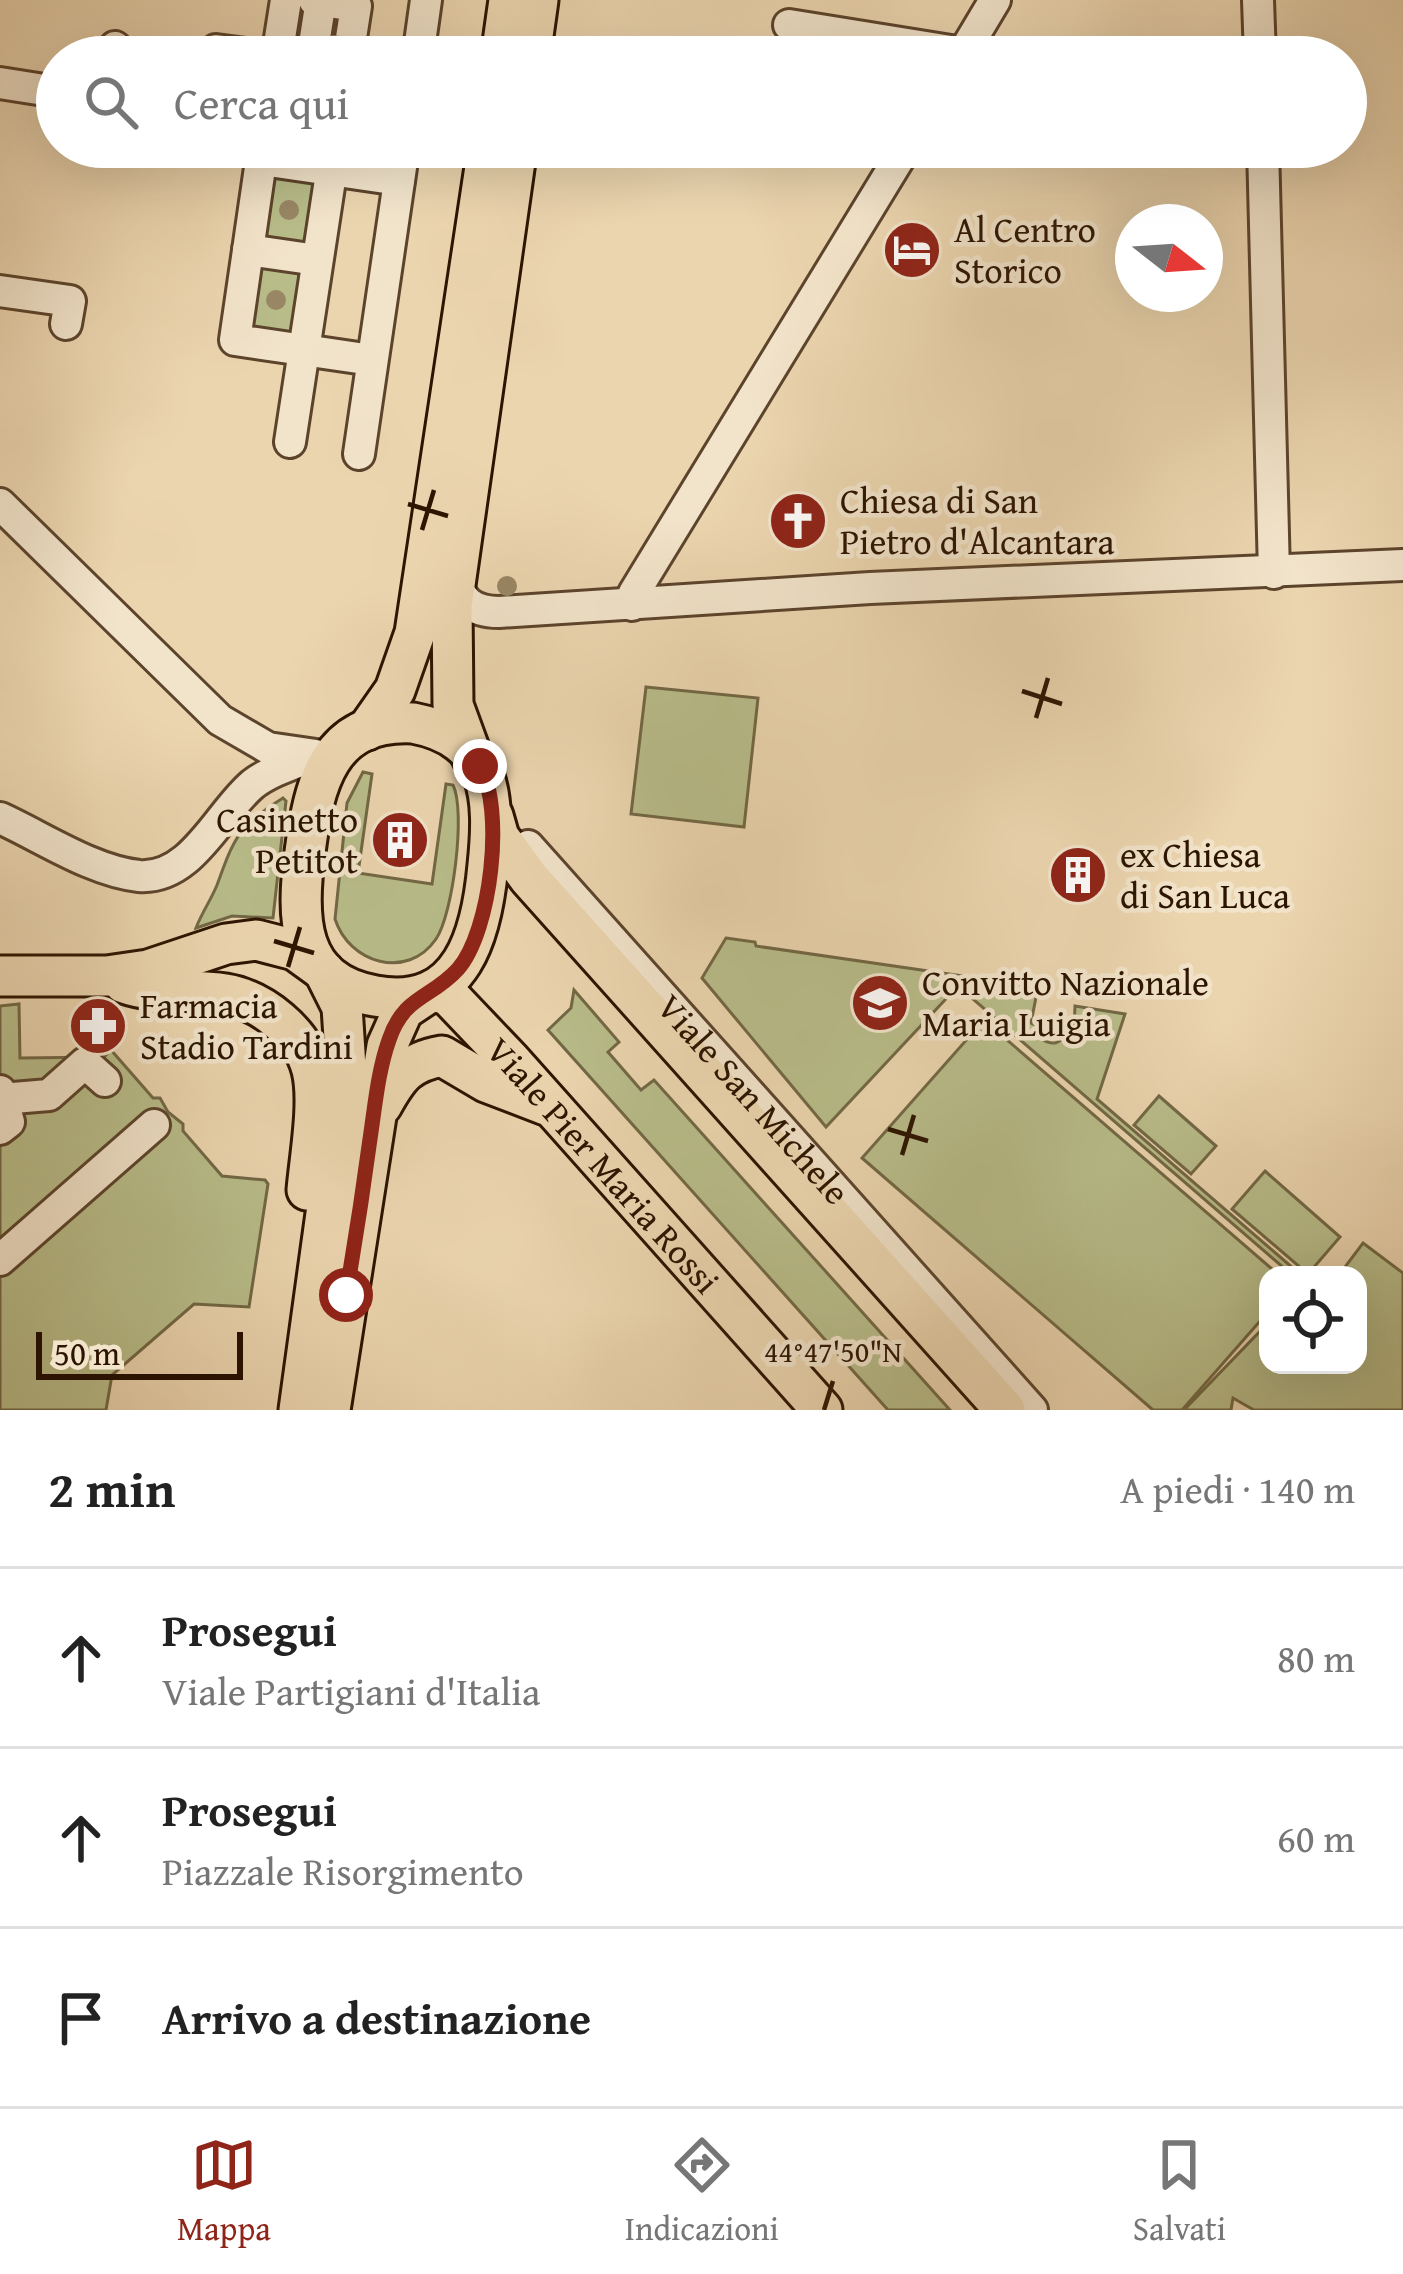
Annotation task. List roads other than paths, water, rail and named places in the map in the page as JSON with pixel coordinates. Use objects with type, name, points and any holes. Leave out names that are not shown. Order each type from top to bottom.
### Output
[{"type":"main road","points":[[504,36],[509,0]]},
{"type":"main road","points":[[533,36],[538,0]]},
{"type":"main road","points":[[299,1410],[346,1068],[342,1007],[302,931],[300,886],[315,787],[329,760],[394,690],[415,633],[485,168]]},
{"type":"main road","points":[[329,1410],[373,1120],[394,1025],[403,1010],[458,968],[475,942],[483,914],[483,780],[456,721],[452,691],[456,566],[514,168]]},
{"type":"main road","points":[[343,743],[391,723],[421,724],[458,742],[483,780]]},
{"type":"main road","name":"Viale San Michele","points":[[483,780],[499,837],[529,878],[1005,1410]]},
{"type":"main road","points":[[0,976],[90,977],[148,970],[226,944],[256,940],[295,950],[346,987],[371,996],[398,998],[426,991]]},
{"type":"main road","points":[[90,977],[152,990],[234,996],[264,1009],[296,1040],[314,1081],[306,1209],[318,1248],[317,1282]]},
{"type":"main road","name":"Viale Pier Maria Rossi","points":[[426,991],[438,991],[451,999],[822,1410]]},
{"type":"main road","points":[[373,1120],[400,1072],[442,1056],[486,1082],[551,1107]]},
{"type":"street","points":[[280,36],[286,0]]},
{"type":"street","points":[[314,36],[318,0],[356,6],[351,36]]},
{"type":"street","points":[[421,36],[426,0]]},
{"type":"street","points":[[973,36],[995,0]]},
{"type":"street","points":[[1258,0],[1259,36]]},
{"type":"street","points":[[789,25],[852,36]]},
{"type":"street","points":[[0,83],[36,89]]},
{"type":"street","points":[[260,168],[235,340],[372,360]]},
{"type":"street","points":[[290,442],[332,168]]},
{"type":"street","points":[[361,168],[399,180]]},
{"type":"street","points":[[358,454],[401,168]]},
{"type":"street","points":[[632,604],[634,593],[893,168]]},
{"type":"street","points":[[1264,168],[1274,573]]},
{"type":"street","points":[[248,250],[317,260]]},
{"type":"street","points":[[0,291],[70,301],[66,324]]},
{"type":"street","points":[[0,504],[220,720],[268,748],[343,743]]},
{"type":"street","points":[[456,566],[461,597],[481,610],[1403,565]]},
{"type":"street","points":[[0,818],[105,866],[152,875],[193,852],[257,781],[343,743]]},
{"type":"street","name":"Viale San Michele","points":[[483,780],[547,869],[1032,1410]]},
{"type":"street","points":[[0,1129],[10,1122],[0,1095],[50,1095],[85,1063],[105,1081]]},
{"type":"street","points":[[0,1260],[154,1125]]},
{"type":"place","name":"Al Centro Storico","points":[[912,250]]},
{"type":"place","name":"Chiesa di San Pietro d'Alcantara","points":[[798,521]]},
{"type":"place","name":"Casinetto Petitot","points":[[400,840]]},
{"type":"place","name":"ex Chiesa di San Luca","points":[[1078,875]]},
{"type":"place","name":"Convitto Nazionale Maria Luigia","points":[[880,1003]]},
{"type":"place","name":"Farmacia Stadio Tardini","points":[[98,1026]]}]
